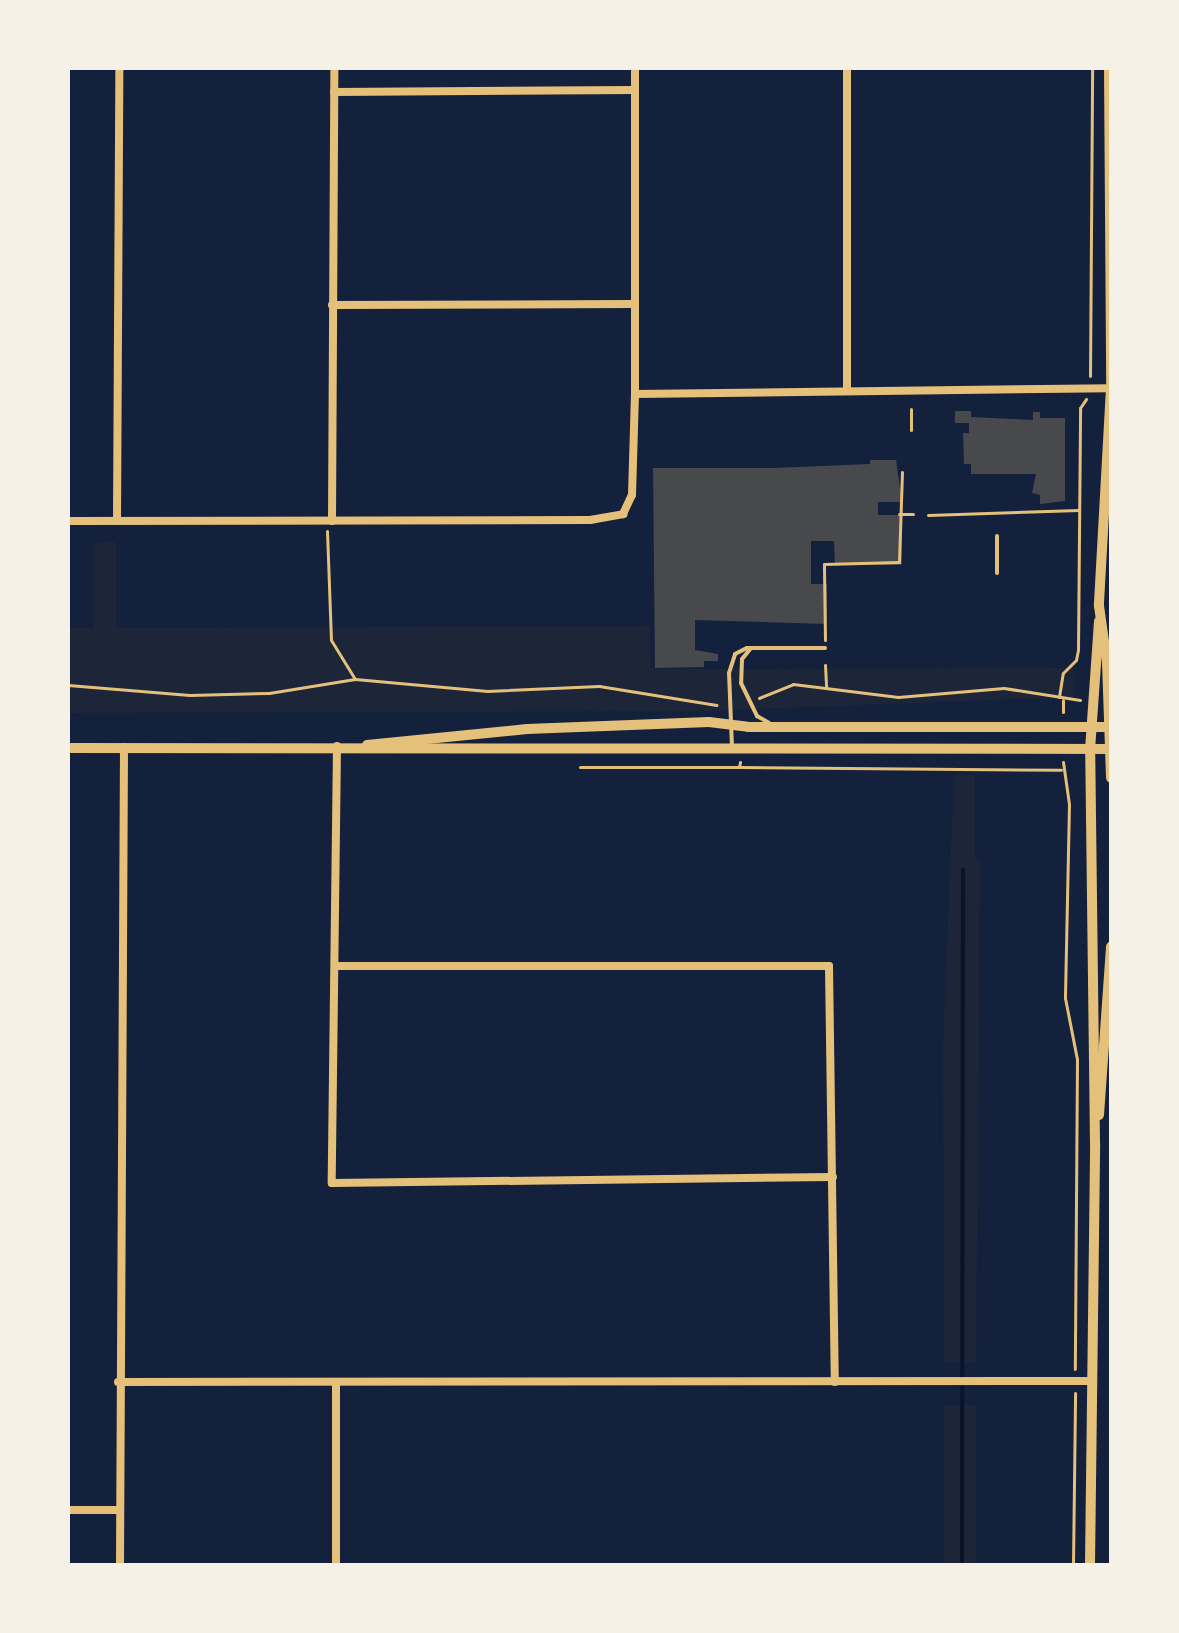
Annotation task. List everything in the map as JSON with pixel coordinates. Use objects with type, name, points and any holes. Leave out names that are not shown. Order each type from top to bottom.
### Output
[{"type":"street","points":[[117,521],[119,68]]},
{"type":"street","points":[[332,521],[334,68]]},
{"type":"street","points":[[68,521],[590,520],[623,514],[632,495],[635,394],[635,68]]},
{"type":"street","points":[[847,68],[847,391]]},
{"type":"street","points":[[1090,1565],[1095,1144],[1090,750],[1111,388],[1109,68]]},
{"type":"street","points":[[334,92],[635,90]]},
{"type":"street","points":[[332,305],[633,304]]},
{"type":"street","points":[[635,394],[1111,388]]},
{"type":"street","points":[[1099,606],[1111,605]]},
{"type":"street","points":[[1099,621],[1107,662],[1111,778]]},
{"type":"street","points":[[358,747],[401,738],[527,729],[731,725],[1110,727]]},
{"type":"street","points":[[68,748],[337,746],[403,752],[732,747],[1110,749]]},
{"type":"street","points":[[337,746],[338,966],[332,1183],[833,1177]]},
{"type":"street","points":[[120,1565],[118,1382],[124,747]]},
{"type":"street","points":[[1095,1144],[1111,946]]},
{"type":"street","points":[[338,966],[829,966],[835,1382]]},
{"type":"street","points":[[118,1382],[1090,1381]]},
{"type":"street","points":[[336,1382],[336,1565]]},
{"type":"street","points":[[68,1510],[118,1510]]},
{"type":"lane","points":[[997,536],[997,573]]},
{"type":"lane","points":[[751,648],[742,659],[741,683],[757,716],[777,727]]},
{"type":"lane","points":[[732,747],[730,665],[739,651],[751,648],[825,648]]},
{"type":"path","points":[[1090,376],[1092,68]]},
{"type":"path","points":[[1063,712],[1063,673],[1076,660],[1078,650],[1080,408],[1086,402]]},
{"type":"path","points":[[911,409],[911,430]]},
{"type":"path","points":[[825,640],[824,564],[899,562],[902,472]]},
{"type":"path","points":[[928,515],[1079,510]]},
{"type":"path","points":[[899,514],[913,514]]},
{"type":"path","points":[[332,521],[324,538],[331,640],[355,679]]},
{"type":"path","points":[[825,665],[826,687]]},
{"type":"path","points":[[68,685],[221,695],[269,693],[355,679],[487,691],[616,687],[716,705]]},
{"type":"path","points":[[754,701],[793,684],[898,697],[1004,688],[1080,700]]},
{"type":"path","points":[[1061,770],[1063,762]]},
{"type":"path","points":[[580,767],[740,764],[1061,770],[1067,776],[1071,792],[1065,998],[1077,1059],[1073,1565]]},
{"type":"shaded area","points":[[116,542],[116,628],[650,626],[651,669],[1073,668],[1074,697],[703,711],[68,713],[68,628],[94,628],[94,543]]},
{"type":"shaded area","points":[[954,775],[975,775],[975,860],[980,861],[976,1362],[944,1362],[943,1045]]},
{"type":"shaded area","points":[[944,1405],[976,1405],[976,1565],[944,1565]]},
{"type":"building","points":[[955,411],[971,411],[971,417],[1033,420],[1033,412],[1040,412],[1040,418],[1065,418],[1065,501],[1040,504],[1040,495],[1032,493],[1036,474],[971,474],[971,464],[964,464],[963,433],[969,433],[969,423],[955,423]]},
{"type":"building","points":[[870,460],[896,460],[902,502],[878,502],[878,515],[902,515],[902,565],[835,565],[834,541],[811,541],[811,584],[827,584],[827,624],[695,620],[695,650],[718,654],[718,661],[704,661],[704,667],[655,668],[653,468],[775,468],[870,464]]},
{"type":"waterway","points":[[962,1565],[963,870]]}]
